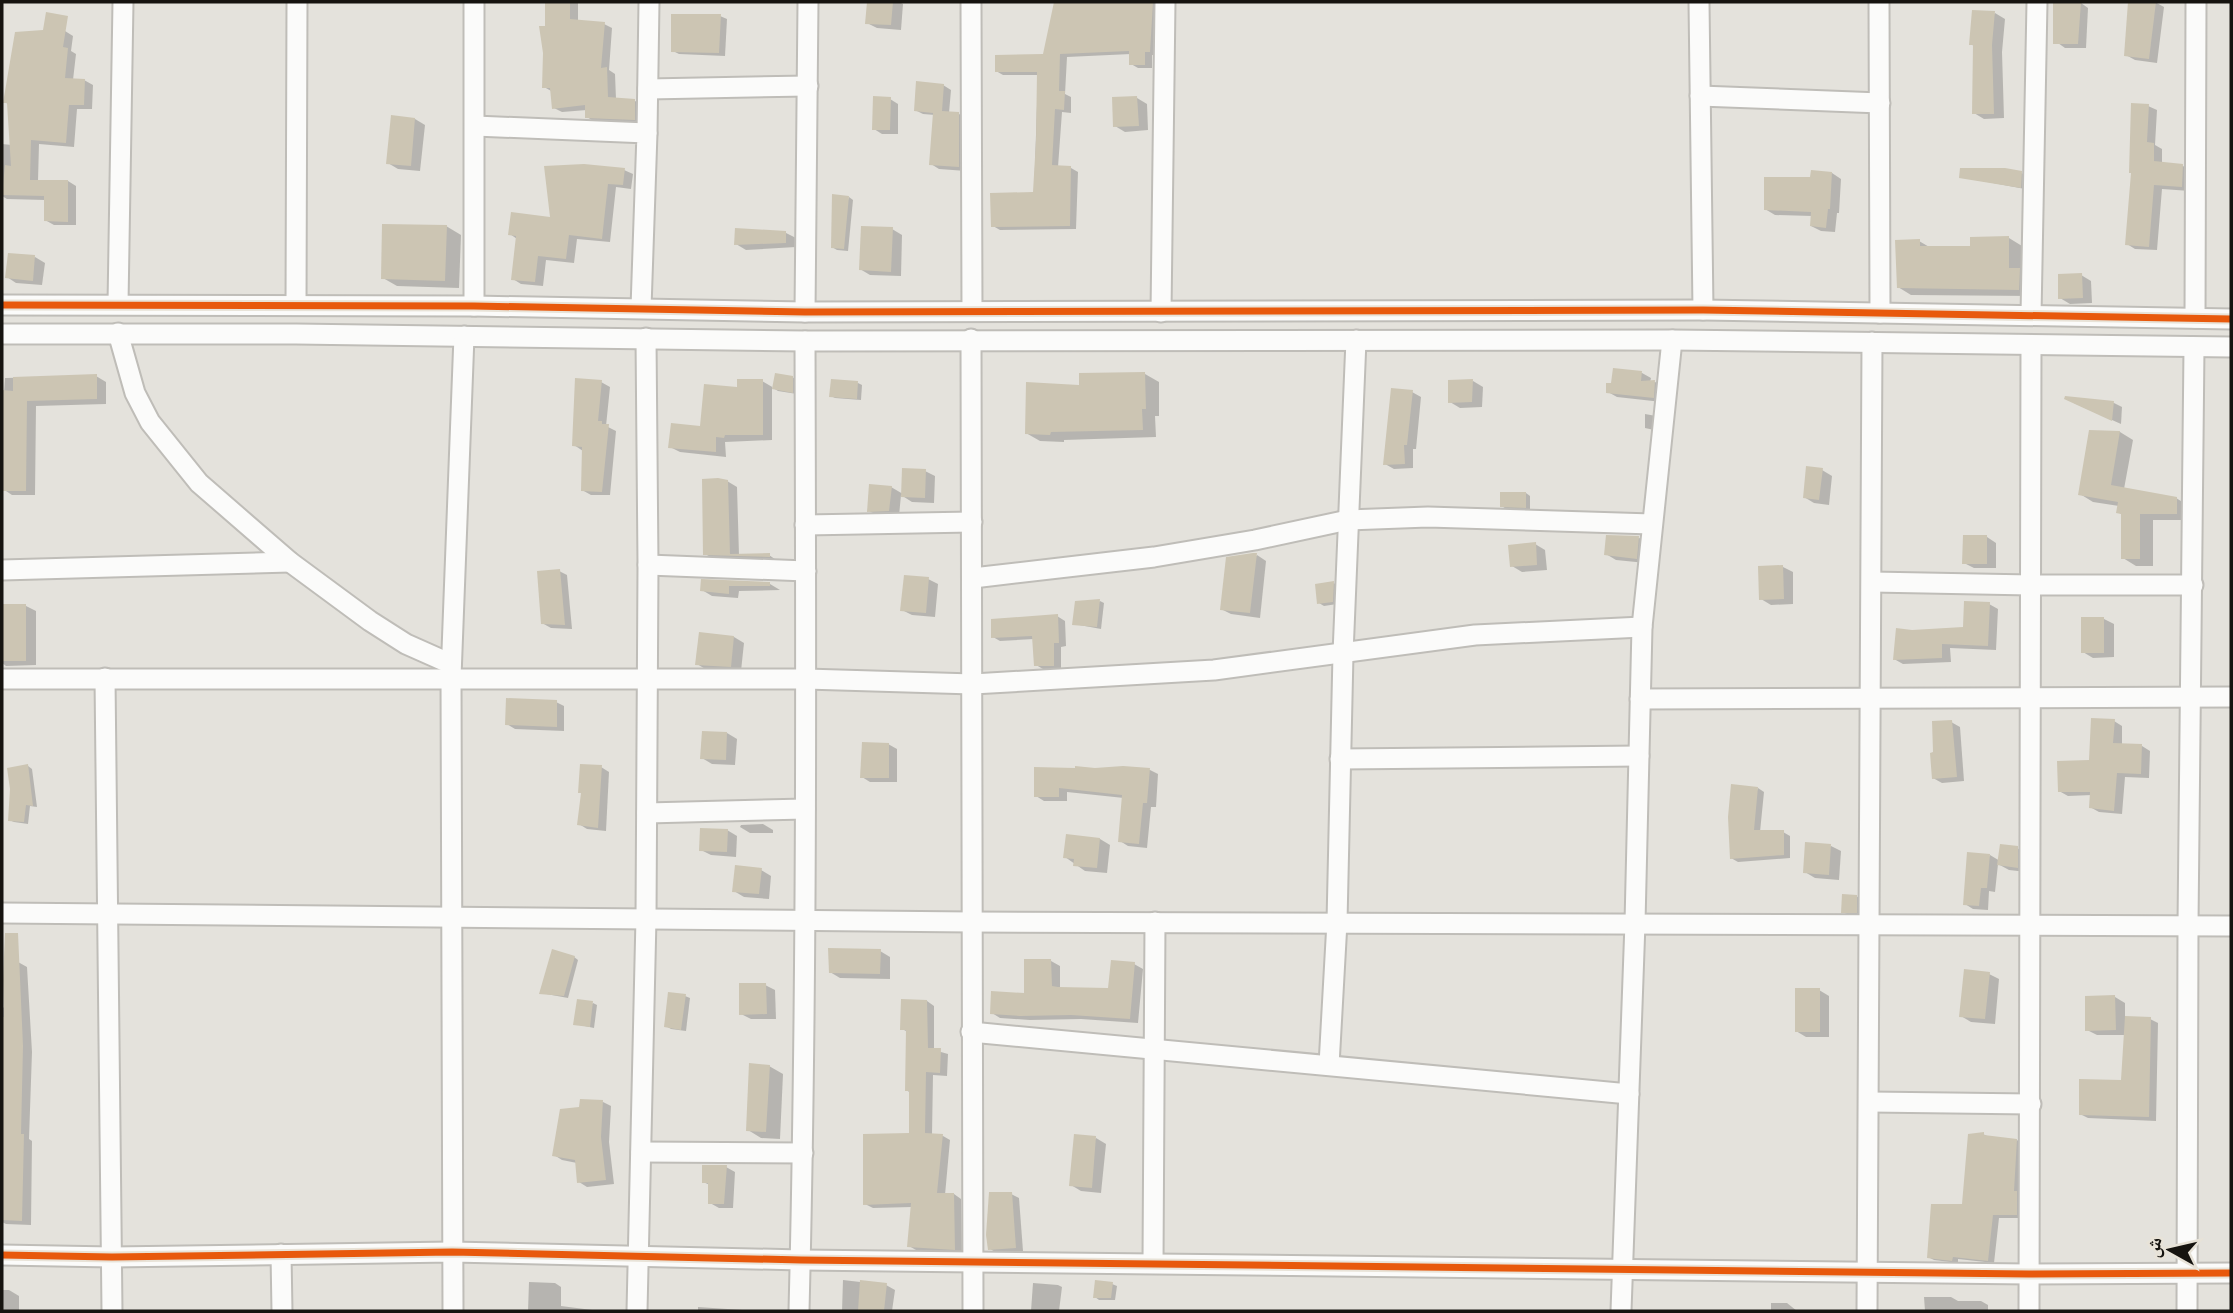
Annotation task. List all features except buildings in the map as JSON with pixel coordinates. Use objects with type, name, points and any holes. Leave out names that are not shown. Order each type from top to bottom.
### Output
[{"type":"street","points":[[118,304],[123,2]]},
{"type":"street","points":[[296,305],[297,2]]},
{"type":"street","points":[[474,2],[474,306]]},
{"type":"street","points":[[641,308],[649,2]]},
{"type":"street","points":[[805,312],[808,2]]},
{"type":"street","points":[[971,2],[972,310]]},
{"type":"street","points":[[1161,312],[1165,2]]},
{"type":"street","points":[[1699,2],[1703,310]]},
{"type":"street","points":[[1879,2],[1880,313]]},
{"type":"street","points":[[2031,315],[2037,2]]},
{"type":"street","points":[[2194,318],[2196,2]]},
{"type":"street","points":[[648,89],[808,86]]},
{"type":"street","points":[[1700,96],[1880,103]]},
{"type":"street","points":[[475,126],[647,133]]},
{"type":"street","points":[[2,305],[474,306],[805,312],[1703,310],[2231,318]]},
{"type":"street","points":[[118,333],[135,393],[150,422],[199,483],[290,562],[406,644],[451,671]]},
{"type":"street","points":[[2,334],[805,341],[1672,340],[2231,347]]},
{"type":"street","points":[[453,1311],[451,671],[464,336]]},
{"type":"street","points":[[637,1311],[647,813],[646,338]]},
{"type":"street","points":[[971,339],[972,1311]]},
{"type":"street","points":[[1329,1065],[1337,922],[1343,654],[1356,340]]},
{"type":"street","points":[[1621,1311],[1642,627],[1672,340]]},
{"type":"street","points":[[800,1311],[806,678],[805,341]]},
{"type":"street","points":[[1867,1311],[1872,342]]},
{"type":"street","points":[[2029,1311],[2031,345]]},
{"type":"street","points":[[2187,1311],[2194,347]]},
{"type":"street","points":[[972,578],[1154,557],[1255,540],[1348,520],[1428,517],[1652,524]]},
{"type":"street","points":[[805,525],[972,522]]},
{"type":"street","points":[[2,570],[290,562]]},
{"type":"street","points":[[648,565],[806,571]]},
{"type":"street","points":[[1872,582],[2031,586],[2193,585]]},
{"type":"street","points":[[2,679],[451,671],[648,679],[806,678],[973,684],[1214,670],[1475,635],[1642,627]]},
{"type":"street","points":[[105,678],[112,1311]]},
{"type":"street","points":[[1640,699],[2231,697]]},
{"type":"street","points":[[1340,759],[1639,757]]},
{"type":"street","points":[[647,813],[805,809]]},
{"type":"street","points":[[2,913],[972,922],[2231,926]]},
{"type":"street","points":[[1153,1263],[1155,922]]},
{"type":"street","points":[[971,1032],[1629,1094]]},
{"type":"street","points":[[1870,1102],[2031,1104]]},
{"type":"street","points":[[641,1152],[803,1153]]},
{"type":"street","points":[[2,1255],[112,1257],[453,1252],[801,1260],[2029,1274],[2231,1273]]},
{"type":"street","points":[[281,1254],[282,1311]]},
{"type":"cycle path","points":[[2,305],[474,306],[805,312],[1703,310],[2231,319]]},
{"type":"cycle path","points":[[2,1255],[112,1257],[452,1252],[801,1260],[2029,1274],[2231,1273]]}]
